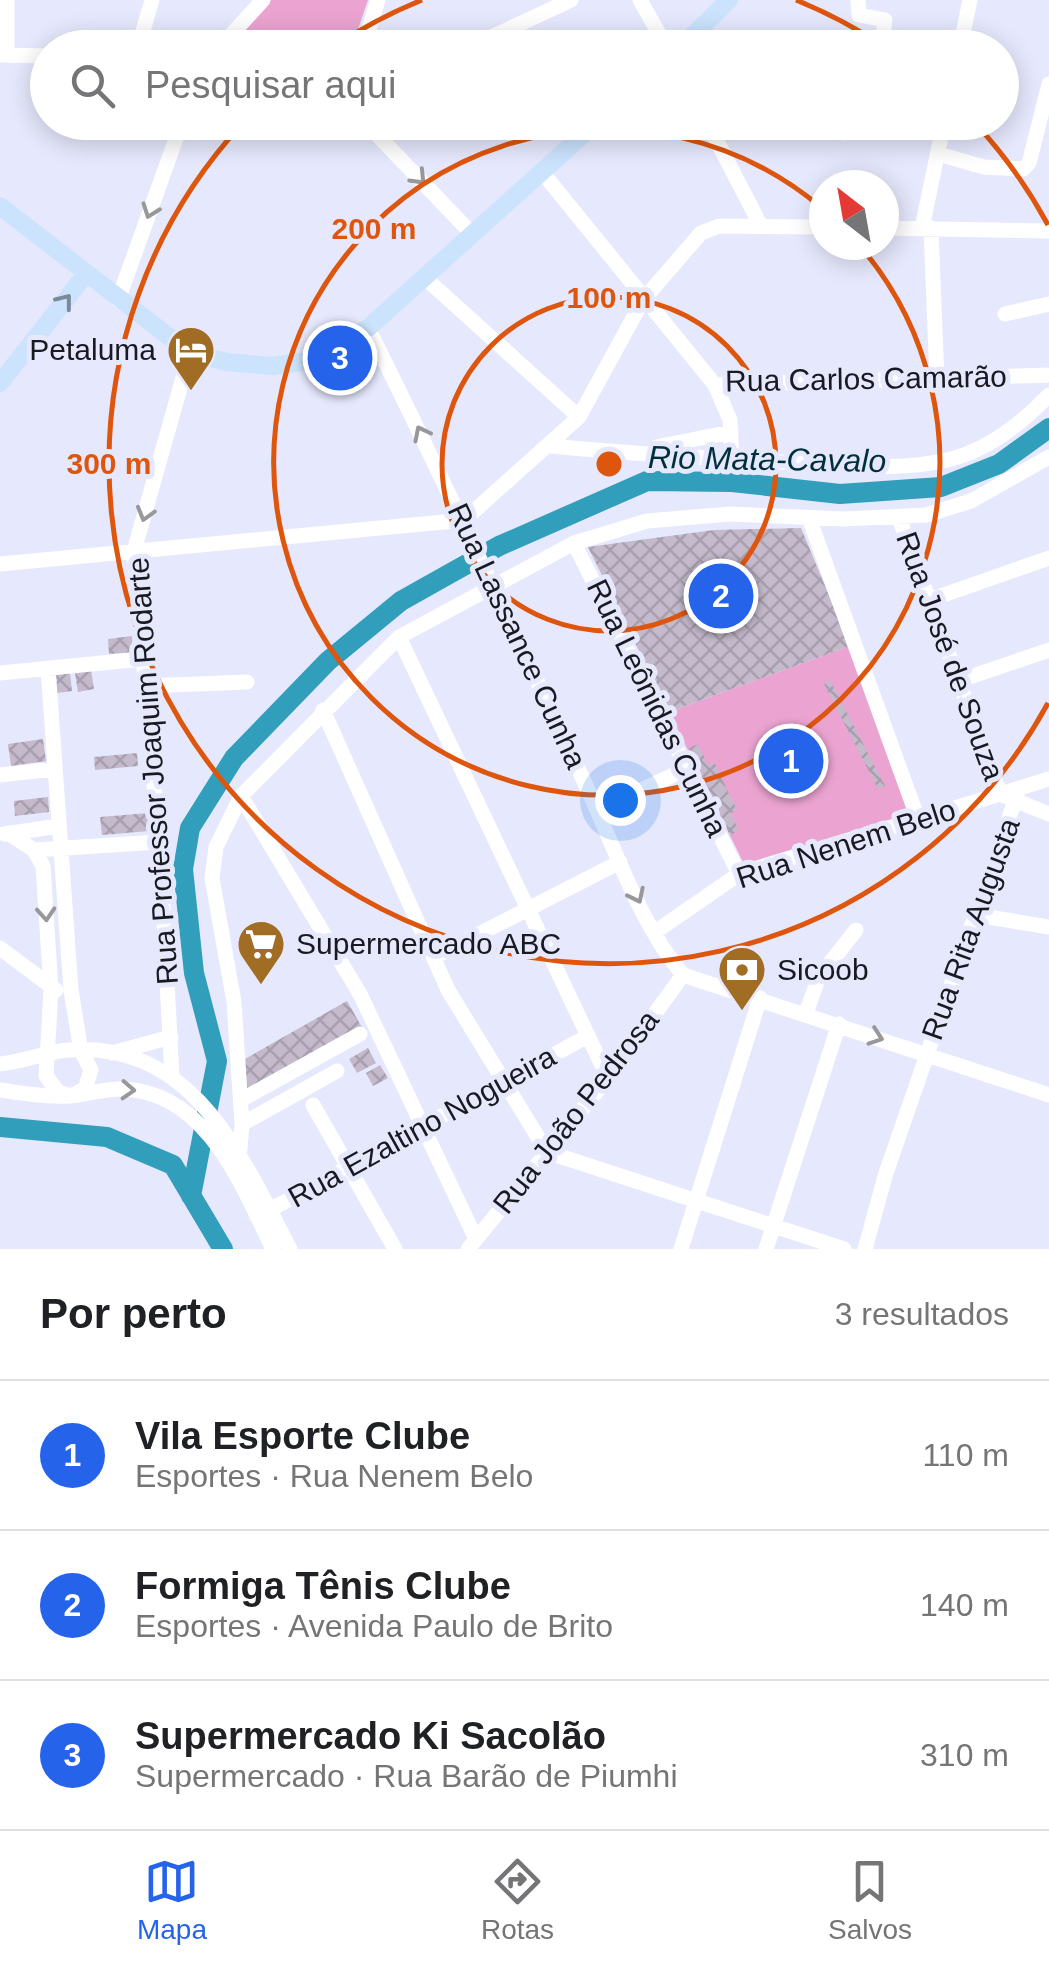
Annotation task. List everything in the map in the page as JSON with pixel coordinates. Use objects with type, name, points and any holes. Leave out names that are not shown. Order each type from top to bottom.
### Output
[{"type":"main road","points":[[698,30],[729,0]]},
{"type":"main road","points":[[0,206],[190,353],[227,362],[272,366],[308,362],[368,328],[577,140]]},
{"type":"main road","points":[[0,383],[86,274]]},
{"type":"street","points":[[7,0],[3,55],[30,56]]},
{"type":"street","points":[[143,30],[152,0]]},
{"type":"street","points":[[235,30],[262,0]]},
{"type":"street","points":[[369,30],[378,0]]},
{"type":"street","points":[[507,30],[571,0]]},
{"type":"street","points":[[640,0],[657,30]]},
{"type":"street","points":[[858,0],[859,15],[885,20],[884,30]]},
{"type":"street","points":[[964,30],[970,0]]},
{"type":"street","points":[[938,154],[984,167],[1022,170],[1029,163],[1049,84]]},
{"type":"street","points":[[118,300],[176,140]]},
{"type":"street","points":[[382,140],[472,234]]},
{"type":"street","points":[[717,140],[762,226]]},
{"type":"street","points":[[937,381],[926,228],[941,140]]},
{"type":"street","name":"Rua Carlos Camarão","points":[[542,172],[716,385],[1049,375]]},
{"type":"street","points":[[0,564],[467,526],[579,417],[643,300],[710,228],[809,227]]},
{"type":"street","points":[[899,228],[1049,231]]},
{"type":"street","points":[[424,277],[579,417]]},
{"type":"street","points":[[1005,314],[1049,304]]},
{"type":"street","name":"Rua Lassance Cunha","points":[[368,328],[467,526],[620,862],[655,932],[683,974]]},
{"type":"street","name":"Rua Professor Joaquim Rodarte","points":[[174,1079],[134,551],[190,353]]},
{"type":"street","points":[[716,385],[726,407],[732,460]]},
{"type":"street","points":[[551,446],[858,466],[948,460],[1009,430],[1049,395]]},
{"type":"street","points":[[637,451],[731,432]]},
{"type":"street","points":[[232,1156],[242,1124],[241,1100],[234,1002],[212,878],[216,846],[240,796],[400,637],[574,542],[647,521],[730,514],[809,518],[926,516],[971,501],[1049,457]]},
{"type":"street","points":[[809,518],[918,819]]},
{"type":"street","name":"Rua José de Souza","points":[[899,518],[1000,794]]},
{"type":"street","name":"Rua Leônidas Cunha","points":[[574,542],[739,874]]},
{"type":"street","points":[[929,600],[1049,558]]},
{"type":"street","points":[[400,637],[608,1078]]},
{"type":"street","points":[[958,680],[1049,650]]},
{"type":"street","points":[[0,673],[142,659]]},
{"type":"street","points":[[48,668],[70,990],[81,1051],[91,1070],[90,1080],[71,1096]]},
{"type":"street","points":[[144,686],[247,682]]},
{"type":"street","points":[[323,710],[434,957],[502,1082],[547,1152],[844,1249]]},
{"type":"street","points":[[598,810],[686,769]]},
{"type":"street","points":[[0,775],[54,770]]},
{"type":"street","points":[[1018,796],[1049,779]]},
{"type":"street","points":[[1000,794],[1018,796],[1049,814]]},
{"type":"street","name":"Rua Nenem Belo","points":[[655,932],[739,874],[1000,794]]},
{"type":"street","points":[[240,796],[360,994],[423,1125],[472,1244]]},
{"type":"street","name":"Rua Rita Augusta","points":[[864,1249],[926,1055],[1018,796]]},
{"type":"street","points":[[4,834],[59,826]]},
{"type":"street","points":[[4,834],[34,850],[159,842]]},
{"type":"street","points":[[34,850],[43,866],[51,990],[50,1054],[45,1066],[50,1085],[71,1096]]},
{"type":"street","points":[[434,957],[620,862]]},
{"type":"street","points":[[976,916],[1049,927]]},
{"type":"street","points":[[806,1013],[819,977],[856,930]]},
{"type":"street","points":[[0,948],[51,990],[70,990]]},
{"type":"street","points":[[683,974],[1049,1095]]},
{"type":"street","name":"Rua João Pedrosa","points":[[472,1244],[608,1078],[683,974]]},
{"type":"street","points":[[681,1249],[760,998]]},
{"type":"street","points":[[766,1249],[839,1024]]},
{"type":"street","points":[[241,1100],[360,1034]]},
{"type":"street","points":[[0,1064],[50,1054],[112,1053],[171,1037]]},
{"type":"street","name":"Rua Ezaltino Nogueira","points":[[263,1214],[586,1038]]},
{"type":"street","points":[[112,1053],[174,1079],[223,1126],[232,1156],[263,1214],[290,1249]]},
{"type":"street","points":[[242,1124],[337,1071]]},
{"type":"street","points":[[0,1090],[71,1096],[118,1088],[142,1090],[182,1110],[232,1156]]},
{"type":"street","points":[[313,1105],[394,1249]]},
{"type":"street","points":[[263,1214],[273,1249]]},
{"type":"shaded area","points":[[271,0],[368,0],[358,30],[242,30]]},
{"type":"shaded area","points":[[850,646],[911,813],[744,864],[669,712]]},
{"type":"building","points":[[801,528],[850,646],[669,712],[588,547],[714,530]]},
{"type":"building","points":[[132,636],[133,652],[109,654],[108,639]]},
{"type":"building","points":[[91,670],[94,689],[78,692],[75,673]]},
{"type":"building","points":[[70,673],[72,691],[57,693],[56,674]]},
{"type":"building","points":[[830,680],[885,786],[878,789],[824,684]]},
{"type":"building","points":[[43,739],[46,761],[11,766],[8,744]]},
{"type":"building","points":[[698,744],[708,765],[714,762],[737,810],[731,813],[739,831],[730,835],[689,748]]},
{"type":"building","points":[[137,753],[138,766],[95,770],[94,757]]},
{"type":"building","points":[[48,797],[49,812],[15,816],[14,801]]},
{"type":"building","points":[[148,813],[149,831],[102,835],[100,817]]},
{"type":"building","points":[[347,1001],[363,1029],[246,1093],[243,1060]]},
{"type":"building","points":[[368,1048],[376,1063],[357,1073],[349,1059]]},
{"type":"building","points":[[380,1065],[388,1078],[373,1086],[366,1073]]},
{"type":"waterway","name":"Rio Mata-Cavalo","points":[[191,1196],[217,1061],[194,973],[183,869],[190,828],[234,758],[328,661],[401,601],[499,546],[647,481],[732,482],[840,494],[941,487],[999,464],[1049,428]]},
{"type":"waterway","points":[[0,1127],[107,1137],[173,1165],[223,1249]]},
{"type":"place","name":"Supermercado Ki Sacolão","points":[[340,358]]},
{"type":"place","name":"Petaluma","points":[[191,392]]},
{"type":"place","name":"Formiga Tênis Clube","points":[[721,596]]},
{"type":"place","name":"Vila Esporte Clube","points":[[791,761]]},
{"type":"place","name":"Supermercado ABC","points":[[261,986]]},
{"type":"place","name":"Sicoob","points":[[742,1012]]}]
